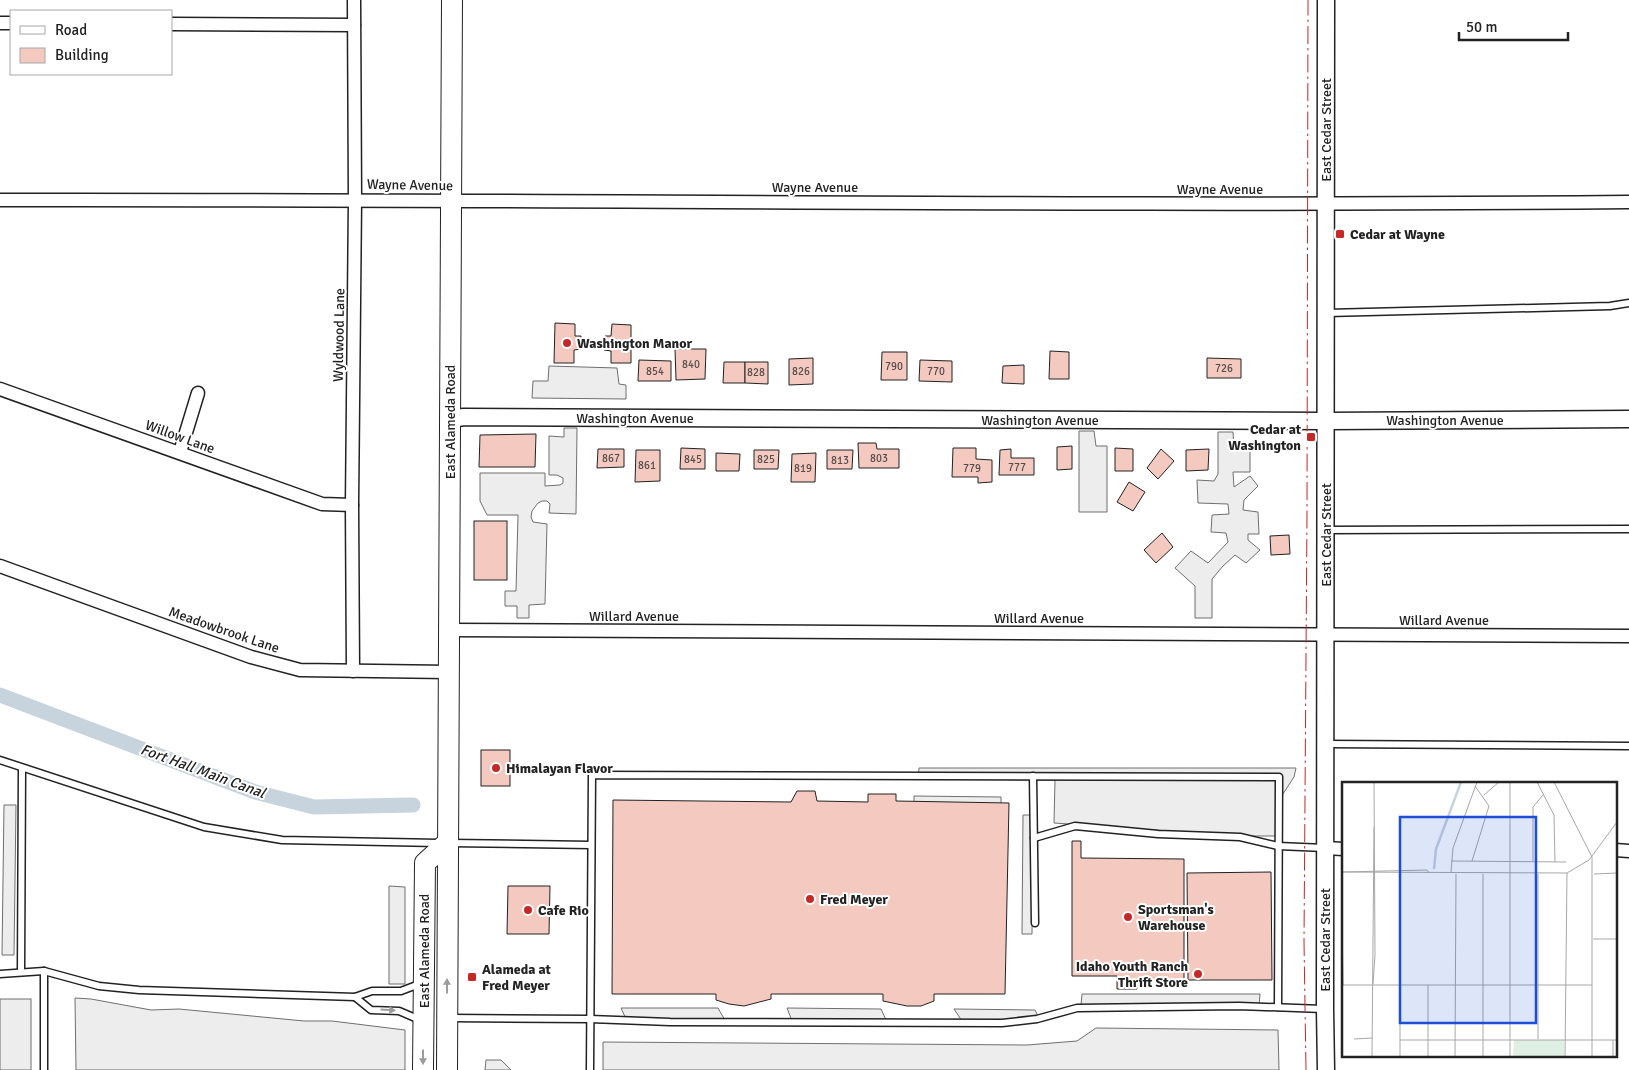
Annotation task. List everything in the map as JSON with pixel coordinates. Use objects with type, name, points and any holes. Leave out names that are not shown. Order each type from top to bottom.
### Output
[{"type":"main road","name":"East Alameda Road","points":[[447,1070],[452,0]]},
{"type":"main road","name":"East Alameda Road","points":[[423,1070],[424,863],[447,843]]},
{"type":"street","name":"Wyldwood Lane","points":[[353,671],[354,0]]},
{"type":"street","name":"East Cedar Street","points":[[1326,0],[1326,1070]]},
{"type":"street","points":[[172,24],[354,26]]},
{"type":"street","name":"Wayne Avenue","points":[[0,200],[1326,205],[1629,202]]},
{"type":"street","name":"Willow Lane","points":[[0,389],[322,504],[352,505]]},
{"type":"street","points":[[180,452],[198,393]]},
{"type":"street","name":"Washington Avenue","points":[[451,419],[484,417],[1327,421],[1629,419]]},
{"type":"street","name":"Meadowbrook Lane","points":[[0,566],[251,657],[300,670],[449,672]]},
{"type":"street","name":"Willard Avenue","points":[[449,630],[1629,636]]},
{"type":"street","points":[[1326,848],[1342,848]]},
{"type":"street","points":[[1616,850],[1629,851]]},
{"type":"lane","points":[[1326,313],[1610,306],[1629,303]]},
{"type":"lane","points":[[1326,530],[1629,530]]},
{"type":"lane","points":[[1326,744],[1629,746]]},
{"type":"lane","points":[[0,760],[22,769],[204,827],[282,840],[591,844]]},
{"type":"lane","points":[[21,972],[22,769]]},
{"type":"lane","points":[[590,1070],[592,775],[1278,777],[1278,1007]]},
{"type":"lane","points":[[1033,776],[1035,923]]},
{"type":"lane","points":[[1034,838],[1075,826],[1158,834],[1240,838],[1278,846],[1326,848]]},
{"type":"lane","points":[[44,971],[44,1070]]},
{"type":"lane","points":[[0,974],[44,971],[99,986],[139,990],[355,997],[372,991],[401,991],[424,982]]},
{"type":"lane","points":[[355,997],[372,1010],[399,1011],[424,1021]]},
{"type":"lane","points":[[447,1018],[590,1019],[670,1022],[1002,1023],[1037,1019],[1077,1008],[1239,1006],[1325,1009]]},
{"type":"shaded area","points":[[549,366],[617,368],[619,384],[626,385],[626,399],[532,398],[533,381],[548,381]]},
{"type":"shaded area","points":[[564,428],[577,428],[576,514],[549,513],[550,504],[547,501],[538,503],[532,511],[531,517],[533,522],[547,524],[545,604],[529,605],[529,618],[517,618],[517,606],[505,606],[505,591],[516,591],[518,515],[487,515],[480,501],[480,473],[545,473],[545,486],[560,485],[563,483],[563,478],[557,475],[549,475],[549,436],[564,437]]},
{"type":"shaded area","points":[[1079,431],[1094,431],[1096,446],[1107,446],[1107,512],[1079,512]]},
{"type":"shaded area","points":[[1218,432],[1233,432],[1234,450],[1250,449],[1250,472],[1233,472],[1234,487],[1250,476],[1258,486],[1244,500],[1243,510],[1258,512],[1259,534],[1248,534],[1248,540],[1260,550],[1246,563],[1235,555],[1223,566],[1212,579],[1212,618],[1195,618],[1195,586],[1175,568],[1191,551],[1208,563],[1228,542],[1226,533],[1211,532],[1212,515],[1229,514],[1228,504],[1198,503],[1197,480],[1214,481],[1218,474]]},
{"type":"shaded area","points":[[919,768],[1296,768],[1294,777],[1279,800],[1277,836],[1241,836],[1054,823],[1055,780],[918,779]]},
{"type":"shaded area","points":[[914,796],[1001,797],[1001,807],[914,806]]},
{"type":"shaded area","points":[[4,805],[16,805],[14,955],[2,955]]},
{"type":"shaded area","points":[[1023,815],[1033,815],[1032,934],[1022,934]]},
{"type":"shaded area","points":[[389,886],[405,887],[405,984],[389,984]]},
{"type":"shaded area","points":[[1082,994],[1260,994],[1259,1006],[1081,1005]]},
{"type":"shaded area","points":[[75,998],[91,999],[151,1010],[179,1009],[304,1021],[332,1021],[405,1030],[405,1070],[76,1070]]},
{"type":"shaded area","points":[[0,999],[31,999],[31,1070],[0,1070]]},
{"type":"shaded area","points":[[621,1008],[718,1008],[726,1022],[627,1021]]},
{"type":"shaded area","points":[[787,1008],[881,1009],[887,1022],[792,1021]]},
{"type":"shaded area","points":[[954,1009],[1035,1010],[1040,1020],[962,1021]]},
{"type":"shaded area","points":[[1096,1028],[1278,1030],[1279,1070],[603,1070],[603,1042],[1027,1045],[1077,1041]]},
{"type":"shaded area","points":[[486,1060],[501,1060],[511,1070],[485,1070]]},
{"type":"building","name":"Washington Manor","points":[[555,323],[575,324],[575,336],[581,336],[581,349],[574,350],[574,363],[554,363]]},
{"type":"building","name":"Washington Manor","points":[[612,324],[631,325],[631,363],[611,363],[611,351],[604,350],[605,336],[611,336]]},
{"type":"building","points":[[675,349],[706,349],[705,379],[676,380]]},
{"type":"building","points":[[1050,351],[1069,352],[1069,379],[1049,379]]},
{"type":"building","points":[[882,352],[907,352],[907,380],[881,380]]},
{"type":"building","points":[[813,358],[813,384],[789,385],[789,359]]},
{"type":"building","points":[[1207,358],[1241,359],[1241,378],[1207,378]]},
{"type":"building","points":[[639,360],[671,361],[671,381],[638,381]]},
{"type":"building","points":[[920,360],[952,361],[952,382],[919,381]]},
{"type":"building","points":[[724,362],[745,362],[745,383],[723,383]]},
{"type":"building","points":[[745,362],[768,362],[768,384],[745,383]]},
{"type":"building","points":[[1024,365],[1024,384],[1002,383],[1003,366]]},
{"type":"building","points":[[536,434],[535,467],[479,467],[480,435]]},
{"type":"building","points":[[858,443],[876,443],[877,449],[899,449],[899,468],[859,468]]},
{"type":"building","points":[[1072,446],[1072,469],[1057,470],[1057,447]]},
{"type":"building","points":[[681,448],[705,449],[705,469],[680,469]]},
{"type":"building","points":[[953,448],[976,448],[976,459],[992,460],[992,482],[978,483],[978,477],[952,477]]},
{"type":"building","points":[[1115,448],[1133,449],[1133,471],[1115,471]]},
{"type":"building","points":[[598,449],[624,449],[624,467],[597,468]]},
{"type":"building","points":[[1011,449],[1011,458],[1034,458],[1034,475],[999,475],[1000,450]]},
{"type":"building","points":[[1161,449],[1174,461],[1158,479],[1147,468]]},
{"type":"building","points":[[1209,449],[1208,470],[1186,471],[1186,450]]},
{"type":"building","points":[[636,450],[660,450],[660,481],[635,482]]},
{"type":"building","points":[[754,450],[779,450],[778,469],[754,469]]},
{"type":"building","points":[[827,450],[853,450],[852,469],[827,469]]},
{"type":"building","points":[[716,453],[740,454],[739,471],[716,471]]},
{"type":"building","points":[[816,453],[815,482],[791,482],[792,454]]},
{"type":"building","points":[[1129,482],[1145,492],[1133,511],[1117,502]]},
{"type":"building","points":[[474,521],[507,521],[507,580],[474,580]]},
{"type":"building","points":[[1162,533],[1173,547],[1156,563],[1144,550]]},
{"type":"building","points":[[1289,535],[1290,554],[1271,555],[1270,536]]},
{"type":"building","name":"Himalayan Flavor","points":[[481,750],[510,750],[510,786],[481,786]]},
{"type":"building","name":"Fred Meyer","points":[[797,791],[815,791],[817,801],[868,802],[868,794],[896,794],[896,801],[1009,803],[1005,994],[934,994],[934,1001],[921,1006],[907,1006],[883,1001],[883,994],[771,994],[771,999],[744,1006],[716,1000],[716,994],[612,994],[613,800],[791,802]]},
{"type":"building","name":"Sportsman's Warehouse","points":[[1072,841],[1081,841],[1081,858],[1184,859],[1184,981],[1137,980],[1137,989],[1117,989],[1117,976],[1072,976]]},
{"type":"building","points":[[1271,872],[1272,980],[1188,980],[1187,873]]},
{"type":"building","name":"Cafe Rio","points":[[508,886],[550,886],[549,934],[507,934]]},
{"type":"waterway","name":"Fort Hall Main Canal","points":[[0,695],[255,792],[314,807],[413,805]]},
{"type":"power","points":[[1306,1070],[1304,941],[1308,0]]},
{"type":"place","name":"Cedar at Wayne","points":[[1340,234]]},
{"type":"place","name":"Washington Manor","points":[[567,343]]},
{"type":"place","name":"Cedar at Washington","points":[[1311,437]]},
{"type":"place","name":"Himalayan Flavor","points":[[496,768]]},
{"type":"place","name":"Fred Meyer","points":[[810,899]]},
{"type":"place","name":"Cafe Rio","points":[[528,910]]},
{"type":"place","name":"Sportsman's Warehouse","points":[[1128,917]]},
{"type":"place","name":"Idaho Youth Ranch Thrift Store","points":[[1198,974]]},
{"type":"place","name":"Alameda at Fred Meyer","points":[[472,977]]}]
